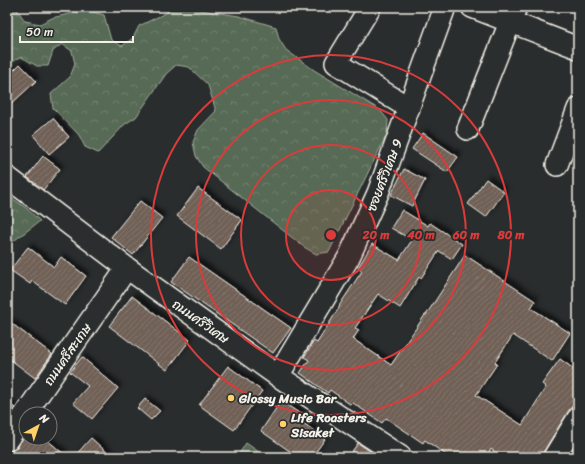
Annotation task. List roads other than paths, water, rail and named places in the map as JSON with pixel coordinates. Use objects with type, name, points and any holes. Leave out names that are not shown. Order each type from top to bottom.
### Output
[{"type":"street","points":[[370,7],[336,63],[409,108]]},
{"type":"street","name":"ซอยศรีวิเศษ 9","points":[[278,376],[349,257],[378,193],[445,7]]},
{"type":"street","points":[[472,7],[513,14],[578,48]]},
{"type":"street","points":[[468,129],[513,14]]},
{"type":"street","points":[[557,165],[578,109]]},
{"type":"street","name":"ถนนศรีวิเศษ","points":[[7,177],[127,268],[278,376],[401,457]]},
{"type":"street","name":"ถนนศรีสะเกษ","points":[[7,440],[127,268]]},
{"type":"street","points":[[554,457],[578,418]]},
{"type":"place","name":"Glossy Music Bar","points":[[231,398]]},
{"type":"place","name":"Life Roasters Sisaket","points":[[283,424]]}]
